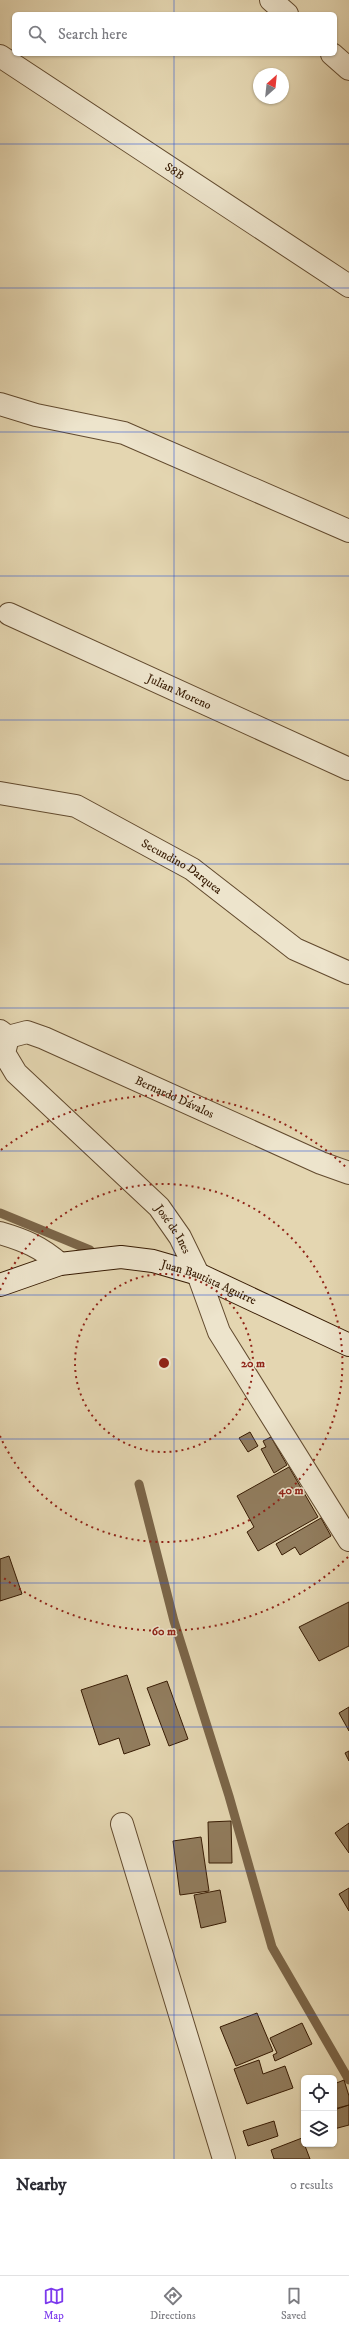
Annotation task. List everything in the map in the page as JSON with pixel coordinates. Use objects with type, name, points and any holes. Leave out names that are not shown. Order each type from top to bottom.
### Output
[{"type":"street","points":[[271,0],[285,12]]},
{"type":"street","name":"S8B","points":[[0,56],[349,286]]},
{"type":"street","points":[[334,56],[349,69]]},
{"type":"street","points":[[0,404],[36,415],[124,433],[349,531]]},
{"type":"street","name":"Julian Moreno","points":[[9,614],[349,769]]},
{"type":"street","name":"Secundino Darquea","points":[[0,793],[76,806],[192,869],[295,948],[349,973]]},
{"type":"street","name":"Bernardo Dávalos","points":[[4,1034],[26,1032],[44,1038],[321,1163],[349,1173]]},
{"type":"street","name":"José de Ines","points":[[4,1034],[4,1053],[16,1073],[159,1207],[180,1237],[198,1274],[220,1332],[349,1540]]},
{"type":"street","points":[[0,1233],[26,1241],[46,1251],[60,1264]]},
{"type":"street","name":"Juan Bautista Aguirre","points":[[0,1285],[60,1264],[121,1257],[153,1261],[198,1274],[349,1345]]},
{"type":"street","points":[[122,1824],[224,2159]]},
{"type":"building","points":[[250,1432],[258,1446],[248,1452],[239,1438]]},
{"type":"building","points":[[271,1437],[287,1465],[274,1473],[261,1449],[266,1447],[263,1441]]},
{"type":"building","points":[[289,1467],[318,1517],[258,1551],[247,1532],[254,1527],[237,1496]]},
{"type":"building","points":[[321,1518],[331,1536],[300,1555],[295,1547],[282,1555],[276,1544]]},
{"type":"building","points":[[9,1556],[22,1594],[0,1601],[0,1559]]},
{"type":"building","points":[[349,1602],[349,1646],[319,1661],[299,1627]]},
{"type":"building","points":[[127,1675],[150,1745],[124,1754],[119,1738],[99,1745],[81,1690]]},
{"type":"building","points":[[167,1681],[188,1739],[169,1746],[147,1688]]},
{"type":"building","points":[[349,1707],[349,1731],[339,1713]]},
{"type":"building","points":[[349,1751],[349,1761],[345,1753]]},
{"type":"building","points":[[231,1821],[232,1863],[209,1863],[208,1822]]},
{"type":"building","points":[[349,1823],[349,1853],[335,1833]]},
{"type":"building","points":[[201,1837],[209,1891],[180,1895],[173,1841]]},
{"type":"building","points":[[349,1888],[349,1911],[339,1894]]},
{"type":"building","points":[[220,1890],[226,1922],[201,1928],[194,1895]]},
{"type":"building","points":[[257,2013],[273,2051],[236,2066],[220,2027]]},
{"type":"building","points":[[302,2023],[312,2044],[275,2061],[273,2055],[277,2053],[270,2038]]},
{"type":"building","points":[[259,2060],[263,2074],[285,2066],[293,2088],[247,2104],[234,2069]]},
{"type":"building","points":[[344,2080],[349,2096],[349,2105],[337,2108],[337,2083]]},
{"type":"building","points":[[349,2105],[349,2125],[337,2128],[337,2109]]},
{"type":"building","points":[[274,2121],[278,2136],[248,2146],[243,2131]]},
{"type":"building","points":[[301,2138],[301,2147],[305,2147],[310,2159],[274,2159],[271,2150]]},
{"type":"waterway","points":[[0,1213],[90,1250]]},
{"type":"waterway","points":[[139,1484],[174,1621],[229,1796],[272,1947],[349,2080]]}]
